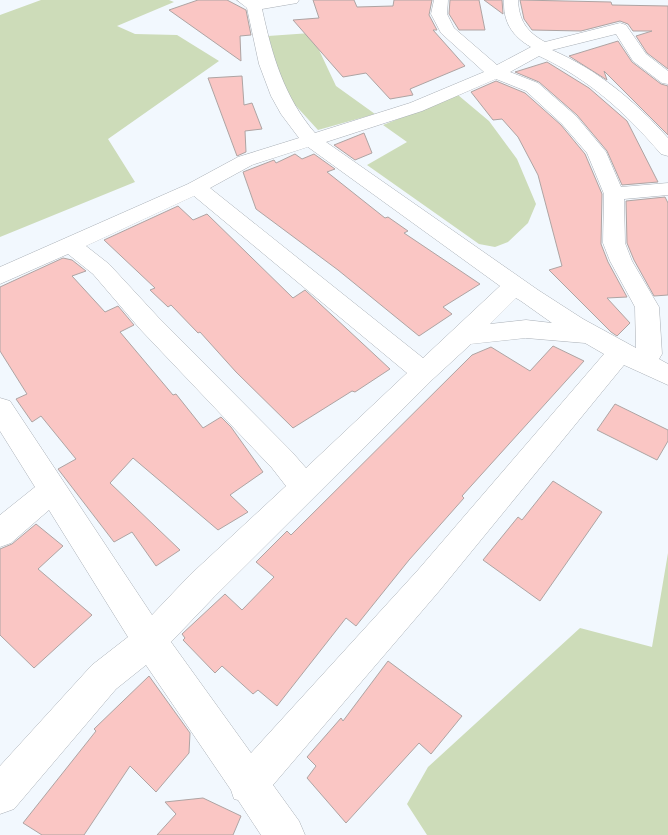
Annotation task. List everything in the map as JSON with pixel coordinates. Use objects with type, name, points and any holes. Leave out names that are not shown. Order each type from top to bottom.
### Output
[{"type":"street","points":[[292,0],[249,3],[279,95],[288,112],[312,141],[515,285],[588,334],[668,375]]},
{"type":"street","points":[[248,785],[429,580],[632,358],[649,354],[658,306],[621,261],[614,243],[614,194],[596,152],[570,120],[532,87],[496,73],[462,46],[448,30],[439,14],[441,0]]},
{"type":"street","points":[[511,0],[510,12],[516,27],[530,41],[541,49],[578,68],[606,88],[640,119],[668,150]]},
{"type":"street","points":[[0,276],[195,188],[245,161],[416,107],[496,73],[541,49],[620,28],[631,42],[639,57],[668,79]]},
{"type":"street","points":[[195,188],[210,197],[424,372]]},
{"type":"street","points":[[614,194],[668,189]]},
{"type":"street","points":[[71,245],[101,269],[149,323],[282,460],[304,487]]},
{"type":"street","points":[[0,796],[104,677],[150,641],[202,586],[515,285]]},
{"type":"street","points":[[464,336],[526,329],[588,334]]},
{"type":"street","points":[[0,408],[150,641],[248,785],[285,835]]},
{"type":"street","points":[[0,534],[53,490]]},
{"type":"green space","points":[[41,0],[169,0],[174,2],[117,26],[135,34],[177,35],[219,61],[108,139],[135,182],[0,237],[0,15]]},
{"type":"green space","points":[[311,33],[336,86],[375,114],[318,130],[286,95],[268,36]]},
{"type":"green space","points":[[458,95],[489,121],[517,159],[536,204],[528,223],[508,242],[495,247],[479,244],[367,165],[407,142],[383,125]]},
{"type":"green space","points":[[668,553],[668,835],[427,835],[407,804],[428,767],[580,628],[652,647]]},
{"type":"building","points":[[198,0],[227,0],[246,10],[251,35],[240,36],[241,61],[169,10]]},
{"type":"building","points":[[313,0],[354,0],[357,7],[393,6],[394,0],[432,0],[429,15],[437,30],[433,30],[465,66],[410,89],[413,95],[390,99],[366,73],[343,77],[293,20],[319,18]]},
{"type":"building","points":[[450,0],[479,0],[485,30],[459,30],[449,14]]},
{"type":"building","points":[[484,0],[502,0],[503,14]]},
{"type":"building","points":[[520,0],[611,2],[612,5],[668,6],[668,69],[647,53],[636,36],[652,31],[633,31],[628,24],[620,21],[581,31],[532,30],[524,19]]},
{"type":"building","points":[[618,41],[632,62],[661,84],[668,86],[668,135],[604,71],[607,80],[569,56]]},
{"type":"building","points":[[547,62],[589,88],[627,121],[658,182],[622,185],[607,151],[577,115],[539,82],[515,72]]},
{"type":"building","points":[[242,76],[244,105],[252,103],[262,129],[245,131],[246,152],[237,156],[208,78]]},
{"type":"building","points":[[496,81],[525,93],[561,125],[585,154],[602,194],[601,244],[608,262],[627,297],[607,298],[630,323],[617,336],[549,270],[562,266],[538,175],[518,137],[502,119],[493,120],[471,92]]},
{"type":"building","points":[[364,133],[372,153],[355,160],[334,145]]},
{"type":"building","points":[[295,154],[302,159],[314,154],[335,169],[327,172],[385,218],[388,217],[408,231],[404,233],[480,284],[443,307],[452,314],[419,336],[338,270],[256,209],[243,172],[274,160],[276,163]]},
{"type":"building","points":[[665,197],[668,203],[668,295],[654,296],[627,243],[626,201]]},
{"type":"building","points":[[178,206],[193,220],[207,214],[293,298],[305,290],[390,369],[293,428],[236,372],[200,332],[198,333],[171,305],[168,307],[150,290],[155,288],[104,240]]},
{"type":"building","points":[[63,258],[72,260],[86,271],[72,276],[105,312],[118,306],[134,325],[120,332],[173,395],[176,394],[203,428],[221,417],[231,427],[263,472],[230,495],[248,512],[218,530],[133,458],[110,483],[180,550],[156,566],[132,532],[114,542],[58,469],[76,459],[41,416],[32,422],[16,399],[27,394],[0,351],[0,287]]},
{"type":"building","points":[[553,346],[584,361],[462,496],[464,498],[409,560],[356,626],[346,618],[277,706],[258,690],[253,694],[222,666],[215,673],[183,640],[185,638],[182,634],[225,594],[242,610],[274,577],[256,562],[287,531],[291,535],[472,355],[491,347],[530,371]]},
{"type":"building","points":[[615,404],[668,430],[668,441],[657,460],[597,430]]},
{"type":"building","points":[[553,481],[602,512],[540,601],[483,560],[518,517],[522,520]]},
{"type":"building","points":[[36,524],[63,546],[38,569],[92,615],[34,668],[0,635],[0,549],[12,544]]},
{"type":"building","points":[[388,661],[462,716],[431,754],[419,743],[346,823],[307,778],[316,766],[307,757],[341,718],[343,721]]},
{"type":"building","points":[[149,676],[190,733],[189,753],[156,792],[130,766],[84,835],[42,835],[23,823],[96,731],[94,729]]},
{"type":"building","points":[[203,798],[241,816],[233,835],[157,835],[176,814],[165,802]]}]
